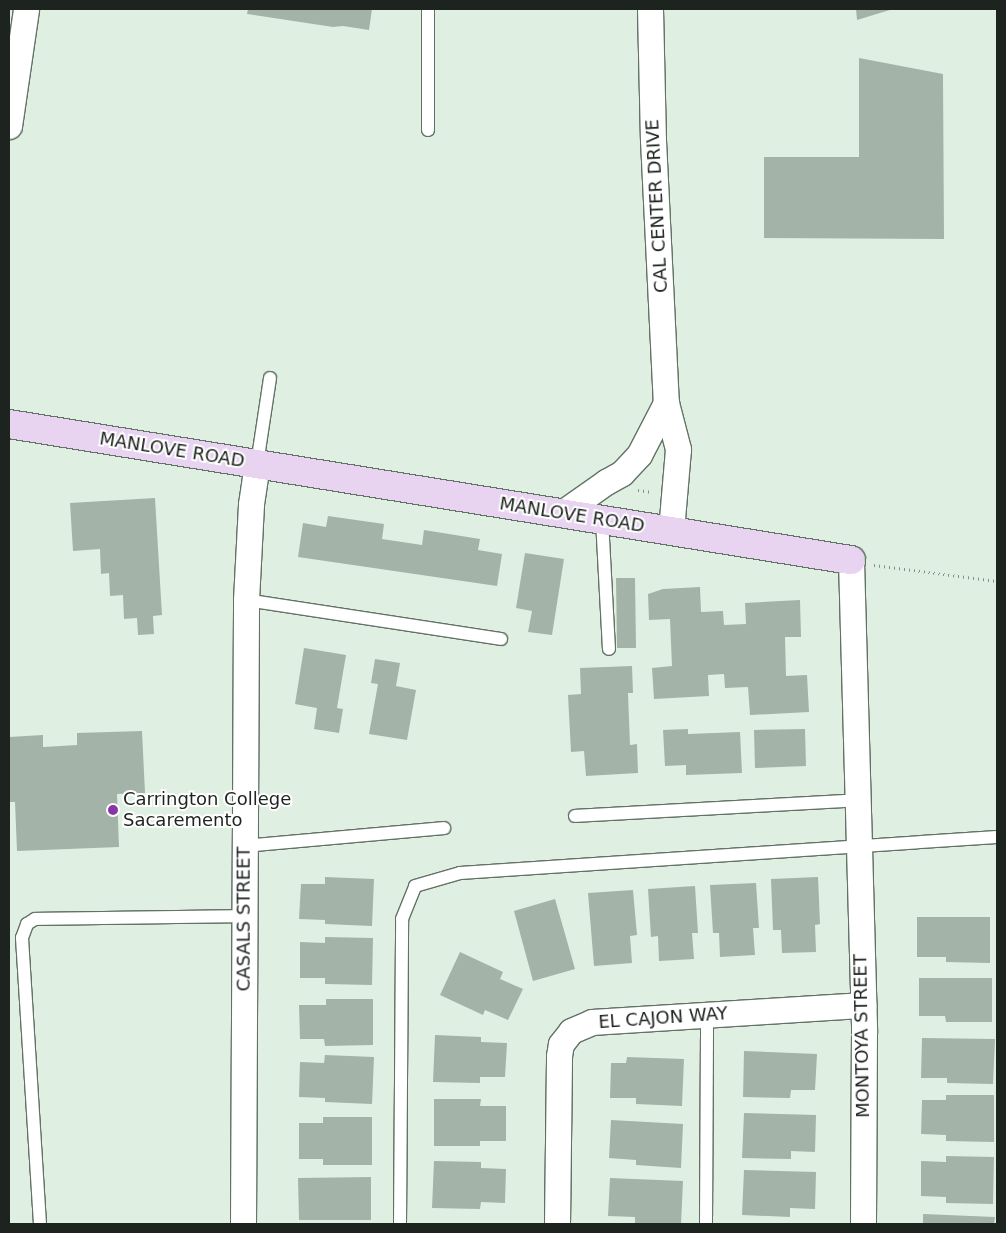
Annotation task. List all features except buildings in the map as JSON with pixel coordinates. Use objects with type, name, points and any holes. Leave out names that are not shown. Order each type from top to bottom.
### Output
[{"type":"street","points":[[9,126],[26,9]]},
{"type":"street","name":"CAL CENTER DRIVE","points":[[650,9],[653,140],[666,403],[678,448],[671,531]]},
{"type":"street","points":[[562,513],[622,473],[639,455],[666,403]]},
{"type":"street","name":"MANLOVE ROAD","points":[[9,424],[851,560]]},
{"type":"street","name":"CASALS STREET","points":[[243,1224],[246,600],[251,504],[257,464]]},
{"type":"street","points":[[851,560],[858,847]]},
{"type":"street","name":"MONTOYA STREET","points":[[858,847],[863,1004],[863,1224]]},
{"type":"street","name":"EL CAJON WAY","points":[[557,1224],[559,1056],[561,1044],[570,1031],[592,1022],[863,1004]]},
{"type":"lane","points":[[428,9],[428,130]]},
{"type":"lane","points":[[257,464],[270,378]]},
{"type":"lane","points":[[602,520],[608,649]]},
{"type":"lane","points":[[246,600],[501,639]]},
{"type":"lane","points":[[575,816],[857,800]]},
{"type":"lane","points":[[244,846],[444,828]]},
{"type":"lane","points":[[400,1224],[402,919],[415,886],[460,873],[997,837]]},
{"type":"lane","points":[[40,1224],[22,938],[27,924],[36,919],[244,916]]},
{"type":"lane","points":[[706,1224],[707,1015]]},
{"type":"path","points":[[635,489],[658,493]]},
{"type":"path","points":[[851,560],[887,567],[997,581]]},
{"type":"place","name":"Carrington College Sacaremento","points":[[113,810]]}]
